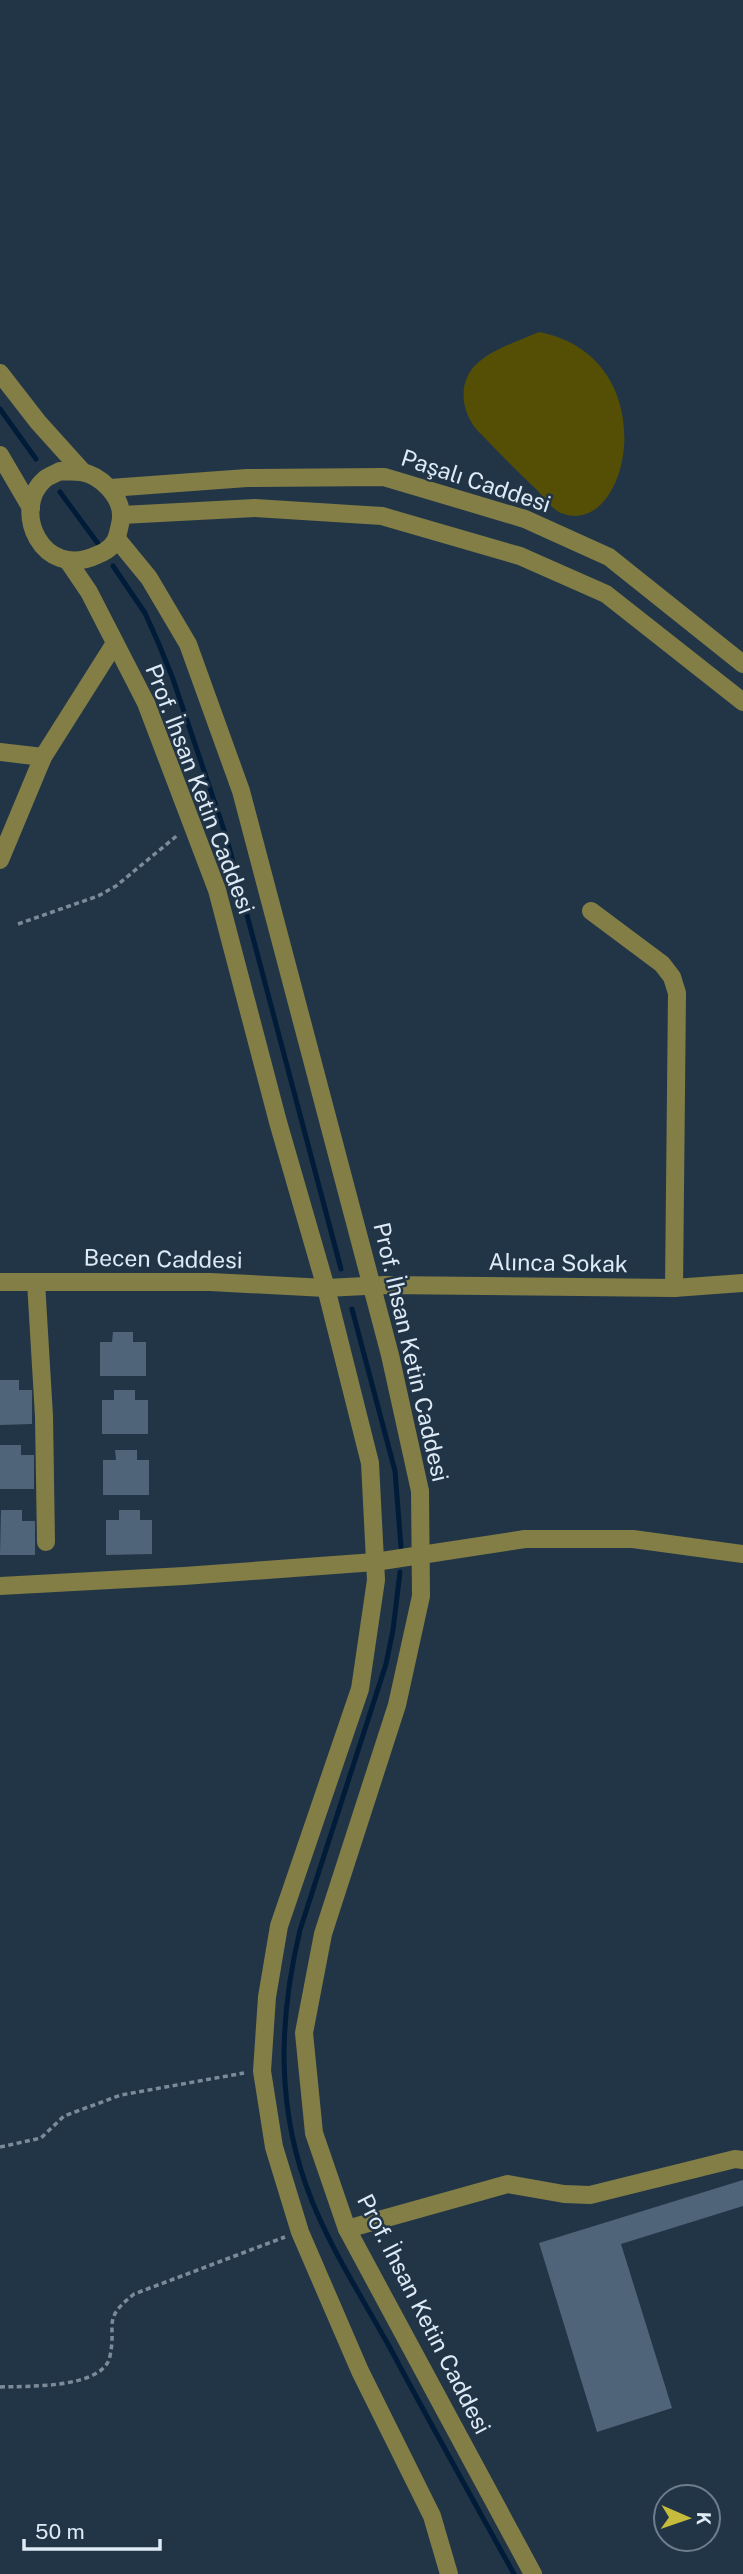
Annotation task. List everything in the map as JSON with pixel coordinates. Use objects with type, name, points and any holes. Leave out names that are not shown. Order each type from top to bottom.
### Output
[{"type":"street","points":[[0,373],[38,422],[83,472]]},
{"type":"street","points":[[0,455],[31,508]]},
{"type":"street","points":[[60,471],[83,472],[98,478],[110,488],[122,514],[117,539],[108,550],[85,561],[68,561],[51,555],[39,542],[31,524],[34,494],[46,478],[60,471]]},
{"type":"street","name":"Paşalı Caddesi","points":[[110,488],[247,478],[384,477],[525,519],[609,557],[743,664]]},
{"type":"street","points":[[122,514],[255,508],[382,516],[520,556],[606,594],[743,702]]},
{"type":"street","name":"Prof. İhsan Ketin Caddesi","points":[[117,539],[149,578],[188,644],[241,791],[390,1355],[420,1491],[421,1596],[397,1705],[323,1934],[304,2033],[314,2133],[348,2229],[533,2574]]},
{"type":"street","name":"Prof. İhsan Ketin Caddesi","points":[[68,561],[89,592],[146,703],[217,890],[278,1122],[326,1288],[370,1463],[376,1580],[360,1689],[279,1926],[267,1997],[262,2071],[274,2147],[300,2232],[360,2371],[432,2516],[449,2574]]},
{"type":"street","points":[[0,860],[43,757],[115,643]]},
{"type":"street","points":[[0,752],[43,757]]},
{"type":"street","points":[[591,911],[662,964],[672,977],[677,993],[674,1288]]},
{"type":"street","name":"Becen Caddesi","points":[[0,1282],[211,1282],[326,1288],[372,1285]]},
{"type":"street","points":[[36,1282],[44,1416],[46,1542]]},
{"type":"street","name":"Alınca Sokak","points":[[372,1285],[674,1288],[743,1283]]},
{"type":"street","points":[[0,1586],[375,1562],[525,1539],[633,1539],[743,1554]]},
{"type":"street","points":[[348,2229],[509,2184],[564,2194],[590,2195],[735,2159],[743,2160]]},
{"type":"path","points":[[18,924],[107,891],[192,824]]},
{"type":"path","points":[[0,2147],[41,2138],[64,2116],[121,2095],[262,2071]]},
{"type":"path","points":[[0,2387],[67,2383],[94,2376],[104,2368],[110,2358],[111,2320],[115,2311],[134,2294],[300,2232]]},
{"type":"shaded area","points":[[539,332],[580,348],[607,375],[621,408],[624,442],[618,475],[605,500],[585,514],[561,513],[552,507],[477,430],[464,404],[464,385],[480,361],[501,348]]},
{"type":"building","points":[[113,1332],[133,1332],[133,1342],[146,1342],[146,1376],[100,1376],[100,1342],[112,1342]]},
{"type":"building","points":[[0,1380],[19,1380],[19,1390],[32,1390],[32,1424],[0,1425]]},
{"type":"building","points":[[114,1390],[135,1390],[135,1400],[148,1400],[148,1434],[102,1434],[102,1400],[114,1400]]},
{"type":"building","points":[[0,1445],[21,1445],[21,1455],[34,1455],[34,1489],[0,1489]]},
{"type":"building","points":[[115,1450],[137,1450],[137,1460],[149,1460],[149,1495],[103,1495],[103,1460],[116,1460]]},
{"type":"building","points":[[1,1510],[22,1510],[22,1521],[35,1521],[35,1555],[0,1555]]},
{"type":"building","points":[[119,1510],[140,1510],[140,1520],[152,1520],[152,1554],[106,1555],[106,1520],[119,1520]]},
{"type":"building","points":[[743,2180],[743,2206],[621,2244],[672,2408],[597,2432],[539,2243]]},
{"type":"waterway","points":[[0,409],[36,459]]},
{"type":"waterway","points":[[60,492],[99,545]]},
{"type":"waterway","points":[[113,566],[145,613],[158,642],[226,836],[341,1269]]},
{"type":"waterway","points":[[352,1309],[395,1471],[401,1547]]},
{"type":"waterway","points":[[400,1572],[386,1664],[300,1930],[285,2033],[287,2100],[300,2168],[329,2238],[514,2574]]}]
